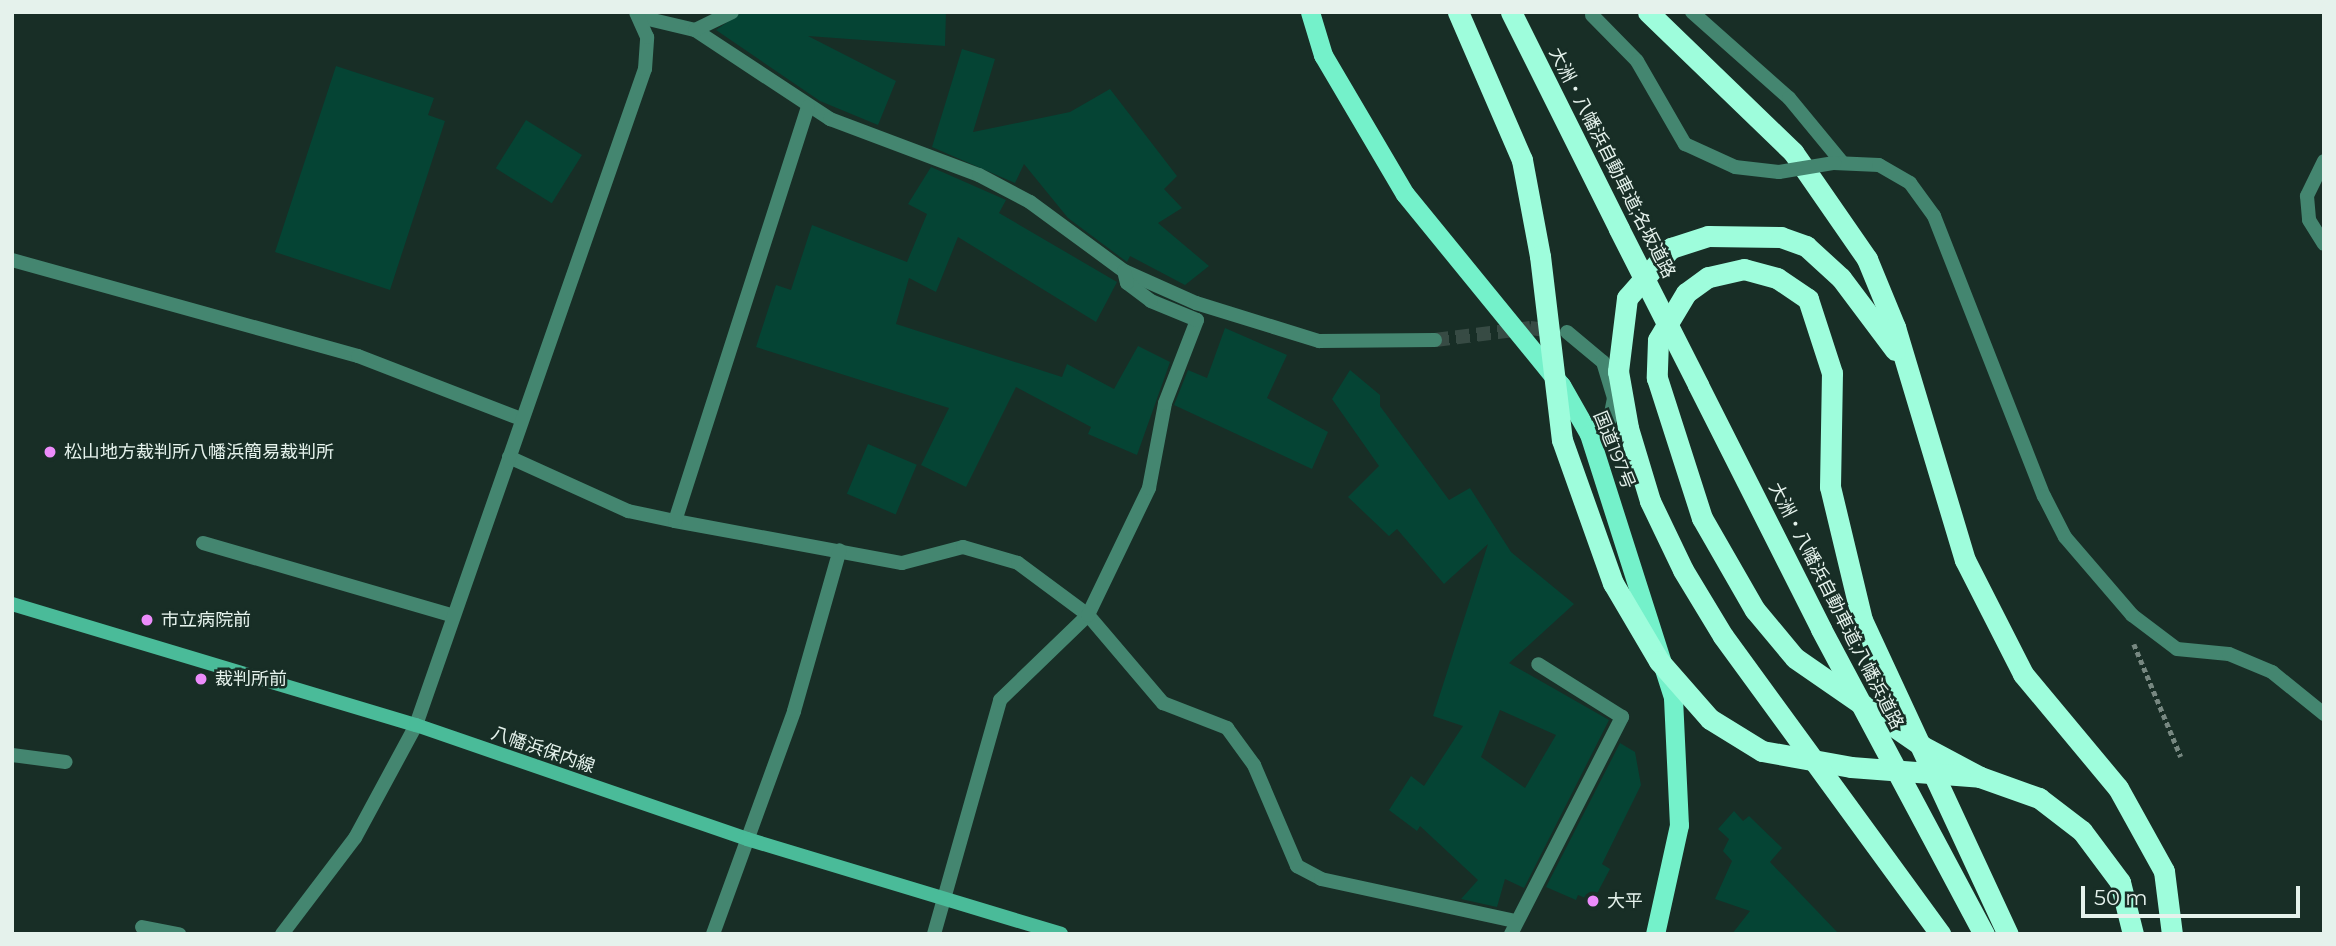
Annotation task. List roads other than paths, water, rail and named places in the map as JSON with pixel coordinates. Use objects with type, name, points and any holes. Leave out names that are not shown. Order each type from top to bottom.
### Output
[{"type":"highway","name":"国道197号","points":[[1310,12],[1323,55],[1405,194],[1561,385],[1589,434],[1672,698],[1679,825],[1655,934]]},
{"type":"highway","points":[[1458,12],[1522,160],[1540,256],[1562,440],[1613,583],[1659,661],[1710,719],[1762,751],[1851,767],[1980,777]]},
{"type":"highway","name":"大洲・八幡浜自動車道;名坂道路","points":[[1511,12],[1653,296]]},
{"type":"highway","points":[[1648,12],[1793,152],[1838,210],[1867,259],[1905,363],[1965,560],[2023,674],[2118,788],[2164,871],[2172,934]]},
{"type":"highway","points":[[1905,363],[1841,278],[1806,246],[1781,237],[1720,235],[1671,248],[1627,298],[1618,371],[1628,428],[1650,501],[1683,570],[1723,636],[1940,934]]},
{"type":"highway","points":[[2008,934],[1863,620],[1830,487],[1832,373],[1808,299],[1777,278],[1744,269],[1708,277],[1686,293],[1658,340],[1657,379],[1702,518],[1755,610],[1795,658],[1922,746],[1980,777],[2039,798],[2082,831],[2120,882],[2133,934]]},
{"type":"highway","name":"大洲・八幡浜自動車道;八幡浜道路","points":[[1653,296],[1821,629],[1984,934]]},
{"type":"main road","name":"八幡浜保内線","points":[[12,604],[416,725],[747,839],[1061,934]]},
{"type":"street","points":[[695,30],[732,12]]},
{"type":"street","points":[[1692,12],[1789,98],[1838,162]]},
{"type":"street","points":[[638,15],[695,30],[808,107],[989,181],[1030,202],[1124,271],[1196,303],[1319,341],[1436,340]]},
{"type":"street","points":[[282,934],[355,838],[416,725],[451,615],[645,69],[648,37],[638,15]]},
{"type":"street","points":[[1592,15],[1637,61],[1685,144],[1735,167],[1779,172],[1838,162],[1879,165],[1910,183],[1934,216],[2044,496],[2065,537],[2132,615],[2177,649],[2229,654],[2273,672],[2324,714]]},
{"type":"street","points":[[675,521],[808,107]]},
{"type":"street","points":[[2324,161],[2307,196],[2309,220],[2324,244]]},
{"type":"street","points":[[12,260],[358,356],[521,418]]},
{"type":"street","points":[[934,934],[1000,700],[1088,615],[1149,488],[1165,403],[1197,320],[1151,301],[1128,283],[1124,271]]},
{"type":"street","points":[[1567,332],[1603,362],[1614,398],[1610,419],[1589,434]]},
{"type":"street","points":[[509,457],[628,511],[675,521],[902,563],[963,547],[1018,563],[1088,615],[1163,703],[1227,728],[1254,765],[1297,866],[1321,879],[1514,927],[1622,717],[1538,664]]},
{"type":"street","points":[[204,543],[451,615]]},
{"type":"street","points":[[713,934],[794,711],[840,550]]},
{"type":"street","points":[[12,755],[66,762]]},
{"type":"street","points":[[142,927],[179,934]]},
{"type":"tunnel","points":[[1435,340],[1530,328],[1556,331]]},
{"type":"place","name":"松山地方裁判所八幡浜簡易裁判所","points":[[50,452]]},
{"type":"place","name":"市立病院前","points":[[147,620]]},
{"type":"place","name":"裁判所前","points":[[201,679]]},
{"type":"place","name":"大平","points":[[1593,901]]}]
